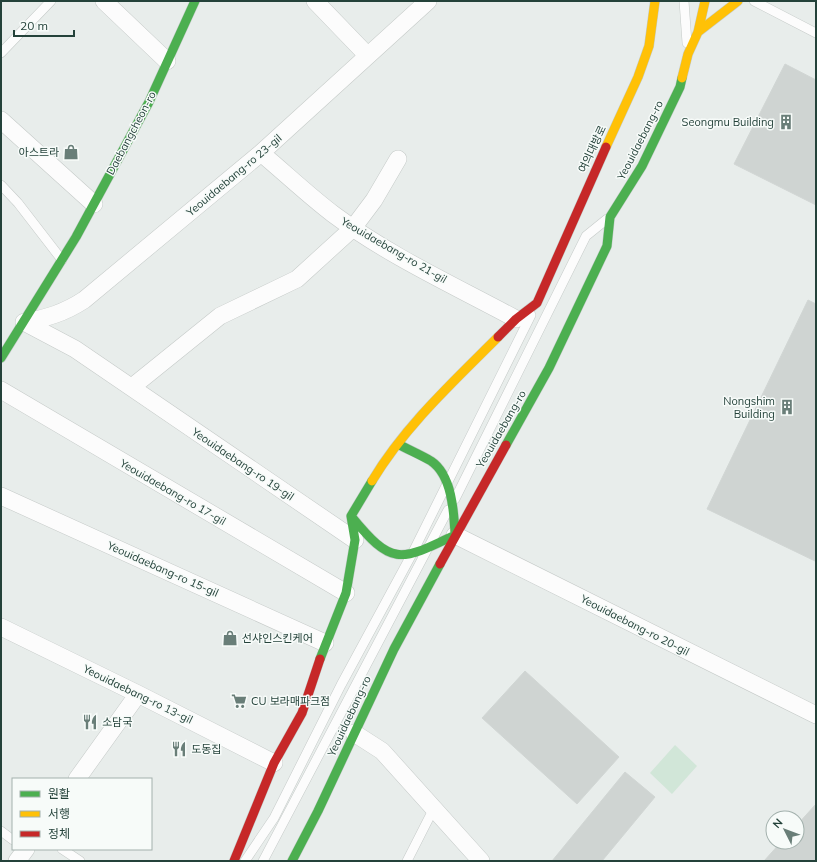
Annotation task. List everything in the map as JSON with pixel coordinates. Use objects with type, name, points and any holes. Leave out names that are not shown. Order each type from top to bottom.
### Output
[{"type":"main road","name":"Daebangcheon-ro","points":[[1,358],[62,260],[94,204],[148,102],[195,1]]},
{"type":"main road","name":"여의대방로","points":[[537,303],[580,202],[638,77],[649,46],[655,1]]},
{"type":"main road","name":"Yeouidaebang-ro","points":[[292,861],[394,649],[455,535],[549,368],[607,246],[610,217],[642,166],[680,88],[688,54],[698,32],[705,1]]},
{"type":"main road","points":[[698,32],[738,1]]},
{"type":"main road","points":[[234,861],[274,763],[302,713],[325,643],[346,593],[354,540],[352,516],[373,479],[398,444],[434,401],[516,319],[537,303]]},
{"type":"main road","points":[[352,516],[370,538],[385,550],[396,555],[427,548],[455,535],[454,501],[441,472],[432,462],[398,444]]},
{"type":"street","points":[[104,1],[167,62]]},
{"type":"street","points":[[315,1],[367,55]]},
{"type":"street","name":"Yeouidaebang-ro 23-gil","points":[[24,322],[51,317],[68,310],[84,300],[261,153],[428,1]]},
{"type":"street","points":[[1,120],[94,204]]},
{"type":"street","name":"Yeouidaebang-ro 21-gil","points":[[261,153],[332,214],[353,228],[387,249],[516,319]]},
{"type":"street","points":[[132,387],[220,316],[297,279],[353,228],[374,200],[398,159]]},
{"type":"street","name":"Yeouidaebang-ro 19-gil","points":[[24,322],[75,349],[354,540]]},
{"type":"street","name":"Yeouidaebang-ro 17-gil","points":[[1,390],[346,593]]},
{"type":"street","name":"Yeouidaebang-ro 15-gil","points":[[1,496],[325,643]]},
{"type":"street","name":"Yeouidaebang-ro 20-gil","points":[[455,535],[816,715]]},
{"type":"street","name":"Yeouidaebang-ro 13-gil","points":[[1,627],[274,763]]},
{"type":"street","points":[[78,778],[138,694]]},
{"type":"street","points":[[354,733],[382,751],[481,861]]},
{"type":"street","points":[[17,861],[24,850]]},
{"type":"lane","points":[[1,53],[50,1]]},
{"type":"lane","points":[[684,1],[688,54]]},
{"type":"lane","points":[[754,1],[816,33]]},
{"type":"lane","points":[[1,185],[18,202],[62,260]]},
{"type":"lane","points":[[263,861],[336,726],[427,548],[454,501],[586,236],[610,217]]},
{"type":"lane","points":[[245,861],[274,818],[341,685],[413,552],[537,303]]},
{"type":"lane","points":[[407,861],[434,808]]},
{"type":"lane","points":[[1,831],[12,839]]},
{"type":"lane","points":[[64,850],[80,861]]},
{"type":"green space","points":[[675,745],[697,766],[672,794],[650,773]]},
{"type":"building","name":"Seongmu Building","points":[[785,64],[816,80],[816,205],[734,164]]},
{"type":"building","name":"Nongshim Building","points":[[808,300],[816,304],[815,561],[707,509]]},
{"type":"building","points":[[525,671],[619,757],[577,804],[482,718]]},
{"type":"building","points":[[625,772],[655,797],[602,861],[552,861]]},
{"type":"building","points":[[816,804],[816,860],[764,861],[774,850],[805,850],[805,816]]},
{"type":"traffic: fast","points":[[1,358],[76,237],[149,102],[195,1]]},
{"type":"traffic: fast","points":[[506,445],[549,368],[607,246],[610,217],[642,166],[680,87],[682,78]]},
{"type":"traffic: fast","points":[[398,444],[431,461],[438,467],[448,485],[453,505],[455,535]]},
{"type":"traffic: fast","points":[[320,659],[346,593],[355,540],[351,516],[372,481]]},
{"type":"traffic: fast","points":[[351,516],[377,544],[387,551],[397,554],[408,554],[421,550],[455,535]]},
{"type":"traffic: fast","points":[[292,861],[318,811],[394,649],[440,564]]},
{"type":"traffic: slow","points":[[606,147],[638,77],[649,46],[655,1]]},
{"type":"traffic: slow","points":[[682,78],[688,54],[698,32],[705,1]]},
{"type":"traffic: slow","points":[[698,32],[738,1]]},
{"type":"traffic: slow","points":[[372,481],[399,442],[430,405],[498,337]]},
{"type":"traffic: jam","points":[[498,337],[516,319],[537,303],[606,147]]},
{"type":"traffic: jam","points":[[440,564],[506,445]]},
{"type":"traffic: jam","points":[[234,861],[274,763],[302,713],[320,659]]},
{"type":"place","name":"Seongmu Building","points":[[786,122]]},
{"type":"place","name":"아스트라","points":[[71,152]]},
{"type":"place","name":"Nongshim Building","points":[[787,407]]},
{"type":"place","name":"선샤인스킨케어","points":[[230,638]]},
{"type":"place","name":"CU 보라매파크점","points":[[239,701]]},
{"type":"place","name":"소담국","points":[[90,722]]},
{"type":"place","name":"도동집","points":[[179,749]]}]
